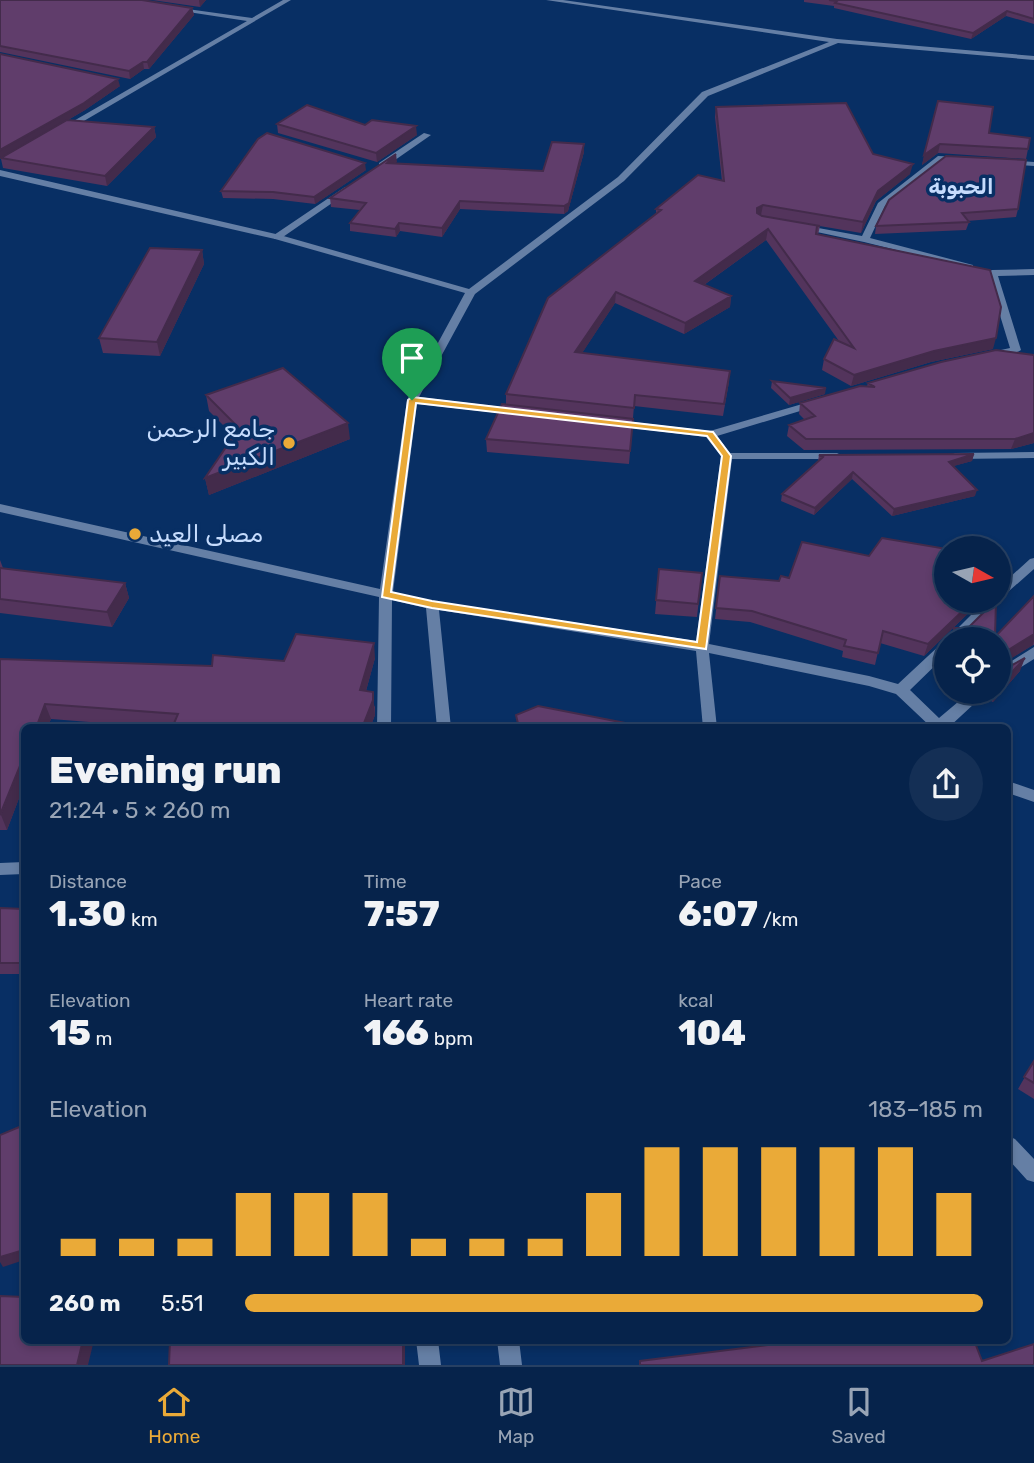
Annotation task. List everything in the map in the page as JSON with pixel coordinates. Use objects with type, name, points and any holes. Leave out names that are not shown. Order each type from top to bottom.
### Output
[{"type":"street","points":[[58,132],[288,0]]},
{"type":"street","points":[[549,0],[837,41],[1034,58]]},
{"type":"street","points":[[161,6],[253,20]]},
{"type":"street","points":[[384,724],[386,594],[412,400],[471,292],[621,179],[705,94],[837,41]]},
{"type":"street","points":[[127,83],[139,85]]},
{"type":"street","points":[[378,167],[426,135]]},
{"type":"street","points":[[865,239],[881,205],[941,158],[977,160]]},
{"type":"street","points":[[1001,162],[1034,164]]},
{"type":"street","points":[[0,173],[277,237],[471,292]]},
{"type":"street","points":[[277,237],[356,183]]},
{"type":"street","points":[[787,226],[865,239],[992,272],[1034,272]]},
{"type":"street","points":[[976,359],[1016,350],[992,272]]},
{"type":"street","points":[[601,422],[710,434],[830,399]]},
{"type":"street","points":[[412,400],[534,414]]},
{"type":"street","points":[[710,434],[727,456],[702,647],[710,724]]},
{"type":"street","points":[[727,456],[852,456]]},
{"type":"street","points":[[936,456],[1034,456]]},
{"type":"street","points":[[0,508],[432,605],[702,647],[901,690],[937,724]]},
{"type":"street","points":[[1012,583],[1034,562]]},
{"type":"street","points":[[432,605],[444,724]]},
{"type":"street","points":[[966,627],[981,613]]},
{"type":"street","points":[[1011,668],[1034,652]]},
{"type":"street","points":[[901,690],[934,658]]},
{"type":"street","points":[[943,724],[966,704]]},
{"type":"street","points":[[1011,788],[1034,796]]},
{"type":"street","points":[[0,869],[21,868]]},
{"type":"street","points":[[1011,1148],[1034,1173]]},
{"type":"street","points":[[427,1344],[430,1365]]},
{"type":"street","points":[[508,1344],[511,1365]]},
{"type":"building","points":[[0,0],[142,0],[192,8],[147,62],[129,71],[0,46]]},
{"type":"building","points":[[829,0],[1034,0],[1034,19],[1007,11],[973,33]]},
{"type":"building","points":[[0,54],[118,79],[84,103],[0,150]]},
{"type":"building","points":[[938,101],[993,107],[989,133],[1030,138],[1028,149],[940,144],[924,155]]},
{"type":"building","points":[[846,103],[873,154],[913,164],[878,191],[863,222],[763,205],[757,208],[757,213],[820,226],[817,226],[816,234],[990,270],[1001,307],[996,338],[934,351],[854,375],[824,359],[834,339],[854,348],[768,229],[695,281],[731,296],[685,323],[616,292],[575,352],[730,371],[724,404],[635,395],[634,408],[506,394],[548,298],[661,210],[656,209],[698,175],[724,181],[716,107]]},
{"type":"building","points":[[307,105],[365,125],[372,120],[416,126],[376,153],[277,124]]},
{"type":"building","points":[[67,120],[154,127],[105,176],[1,158]]},
{"type":"building","points":[[267,133],[365,163],[314,197],[273,192],[221,191],[258,139]]},
{"type":"building","points":[[552,142],[584,144],[569,203],[564,206],[460,201],[442,228],[399,223],[395,229],[350,223],[366,203],[330,198],[396,154],[387,163],[543,171]]},
{"type":"building","points":[[946,156],[1026,160],[1018,209],[962,213],[969,222],[876,226],[889,200]]},
{"type":"building","points":[[150,248],[202,250],[157,342],[99,338]]},
{"type":"building","points":[[996,350],[1034,355],[1034,433],[1015,439],[806,439],[789,425],[815,416],[800,403],[860,386],[875,387],[868,383],[941,362]]},
{"type":"building","points":[[283,368],[348,423],[205,478],[239,428],[206,395]]},
{"type":"building","points":[[772,381],[826,388],[790,398]]},
{"type":"building","points":[[502,404],[633,419],[630,451],[486,439]]},
{"type":"building","points":[[974,454],[949,462],[977,490],[894,509],[853,472],[815,508],[782,494],[823,457],[819,455]]},
{"type":"building","points":[[882,538],[934,547],[934,613],[960,613],[946,627],[934,627],[934,638],[928,644],[883,631],[878,653],[844,646],[846,640],[752,611],[716,608],[720,576],[779,581],[781,576],[789,578],[802,542],[869,556]]},
{"type":"building","points":[[0,568],[125,583],[107,612],[0,599]]},
{"type":"building","points":[[659,569],[702,573],[698,604],[656,600]]},
{"type":"building","points":[[1034,596],[1034,634],[1011,648],[1011,627],[1005,627]]},
{"type":"building","points":[[983,613],[996,613],[995,627],[969,627]]},
{"type":"building","points":[[296,634],[374,643],[360,690],[373,692],[373,700],[364,724],[174,724],[178,714],[45,704],[38,724],[21,724],[21,763],[0,815],[0,659],[212,666],[213,655],[284,661]]},
{"type":"building","points":[[1025,658],[1011,673],[1011,666]]},
{"type":"building","points":[[538,706],[630,724],[518,724],[516,715]]},
{"type":"building","points":[[0,908],[21,909],[21,963],[0,963]]},
{"type":"building","points":[[1034,1061],[1034,1083],[1024,1077]]},
{"type":"building","points":[[21,1126],[21,1251],[0,1257],[0,1135]]},
{"type":"building","points":[[0,1296],[21,1297],[21,1344],[82,1344],[77,1365],[0,1365]]},
{"type":"building","points":[[170,1344],[403,1344],[403,1365],[169,1365]]},
{"type":"building","points":[[775,1344],[976,1344],[982,1361],[1034,1344],[1034,1365],[640,1365],[640,1361]]},
{"type":"place","name":"جامع الرحمن الكبير","points":[[289,443]]},
{"type":"place","name":"مصلى العيد","points":[[135,534]]},
{"type":"district","name":"الحبوبة","points":[[961,186]]},
{"type":"route","points":[[412,400],[710,434],[727,456],[702,647],[432,605],[386,594],[412,400]]}]
